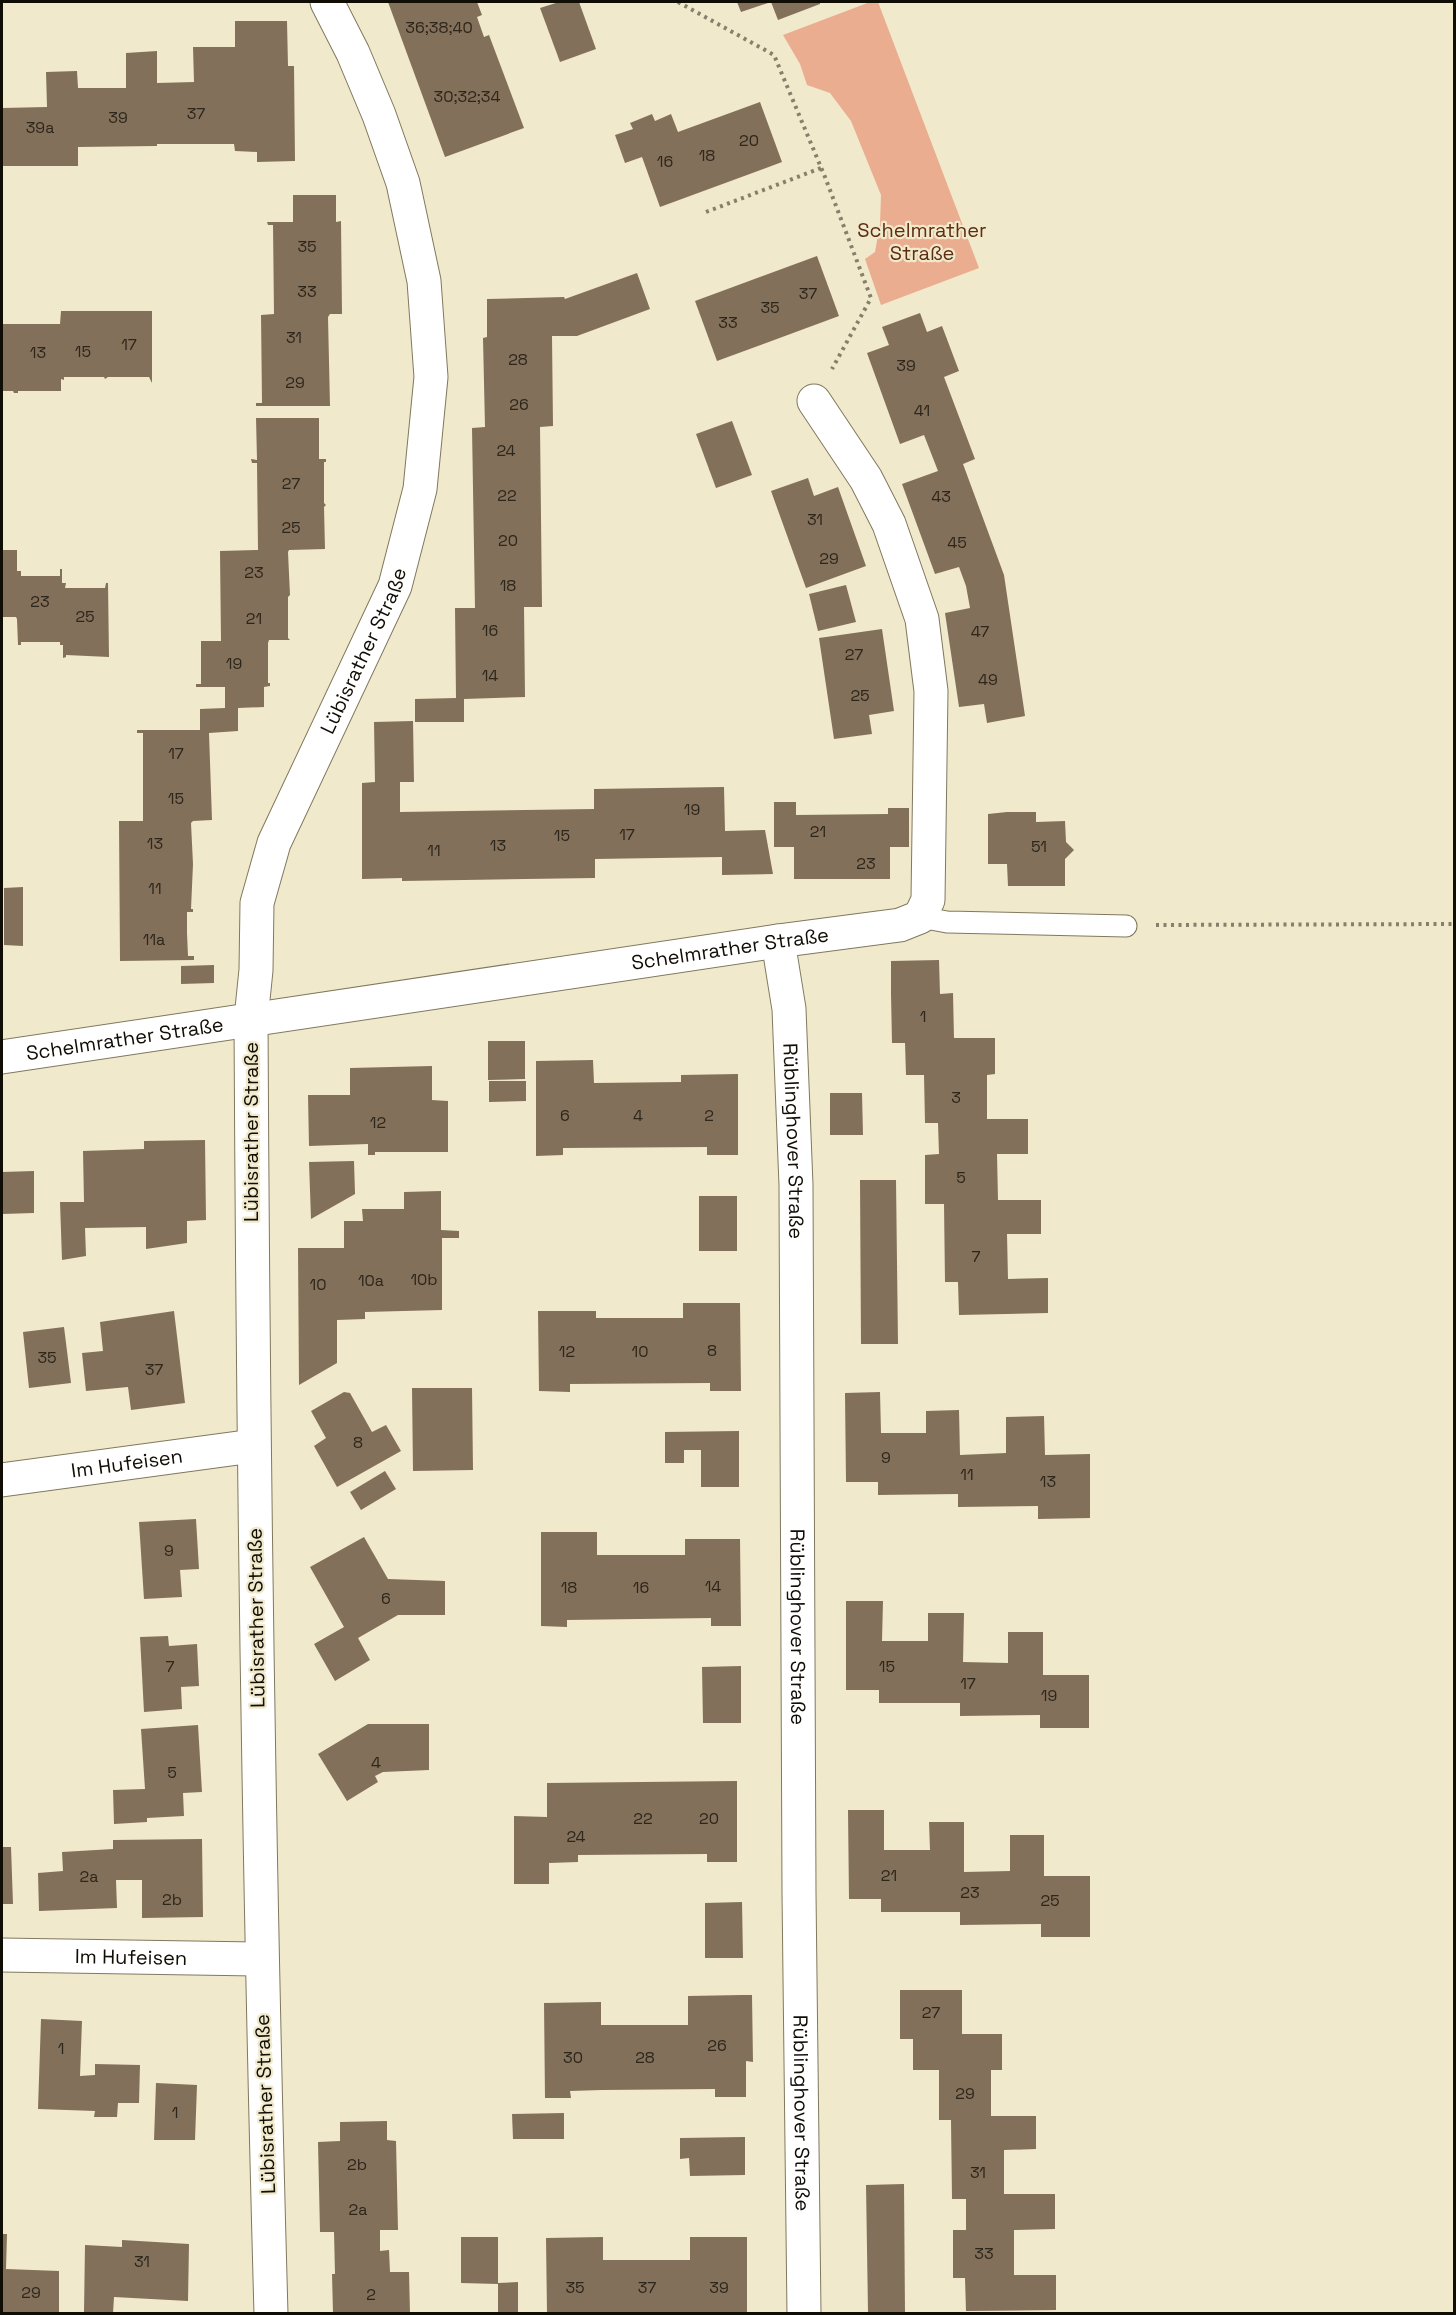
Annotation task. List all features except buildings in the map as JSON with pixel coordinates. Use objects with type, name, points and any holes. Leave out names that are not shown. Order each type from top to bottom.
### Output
[{"type":"street","name":"Lübisrather Straße","points":[[271,2313],[261,1959],[253,1446],[250,1018],[256,970],[257,903],[273,843],[395,586],[420,489],[431,378],[424,281],[403,183],[366,84],[327,2]]},
{"type":"street","points":[[814,401],[866,479],[889,524],[922,619],[931,691],[928,900],[920,917]]},
{"type":"street","name":"Schelmrather Straße","points":[[2,1057],[250,1018],[900,925],[920,917]]},
{"type":"street","name":"Rüblinghover Straße","points":[[778,941],[789,1009],[796,1185],[799,1893],[804,2313]]},
{"type":"street","name":"Im Hufeisen","points":[[2,1480],[253,1446]]},
{"type":"street","name":"Im Hufeisen","points":[[2,1955],[261,1959]]},
{"type":"lane","points":[[920,917],[947,922],[1125,926]]},
{"type":"path","points":[[678,2],[774,55],[871,298],[814,401]]},
{"type":"path","points":[[706,212],[821,168]]},
{"type":"path","points":[[1125,926],[1455,924]]},
{"type":"green space","name":"Schelmrather Straße","points":[[870,2],[878,2],[979,268],[881,305],[865,259],[875,252],[880,224],[881,195],[851,121],[830,93],[807,85],[800,64],[783,35]]}]
